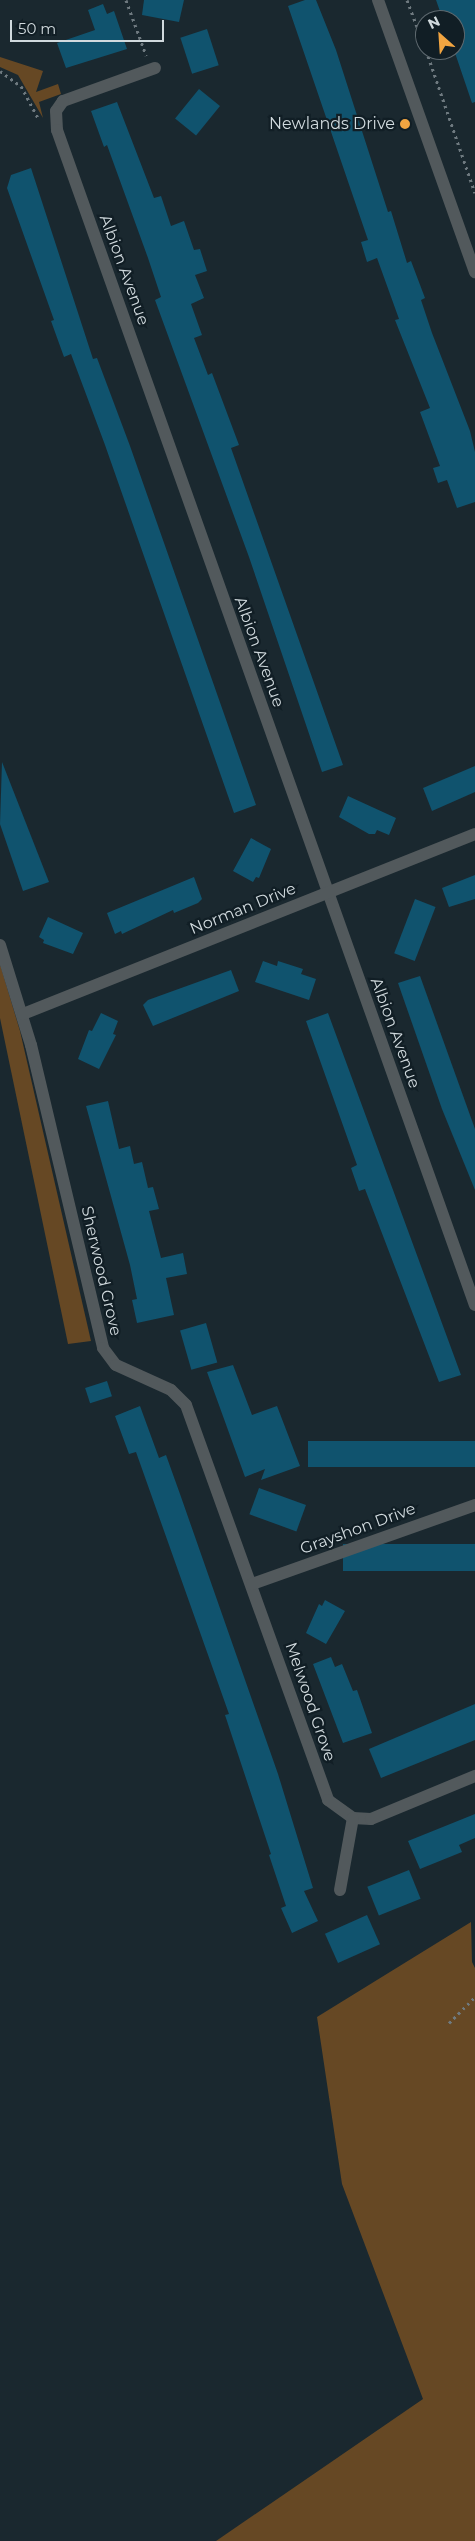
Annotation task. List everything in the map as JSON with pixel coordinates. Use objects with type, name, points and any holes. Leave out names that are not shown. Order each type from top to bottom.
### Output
[{"type":"street","points":[[378,0],[475,272]]},
{"type":"street","name":"Albion Avenue","points":[[155,68],[62,101],[56,111],[57,130],[475,1305]]},
{"type":"street","name":"Norman Drive","points":[[23,1014],[475,834]]},
{"type":"street","name":"Sherwood Grove","points":[[0,945],[23,1014],[103,1348],[116,1365],[171,1390],[186,1405],[252,1584]]},
{"type":"street","name":"Grayshon Drive","points":[[252,1584],[475,1505]]},
{"type":"street","name":"Melwood Grove","points":[[252,1584],[328,1800],[353,1818]]},
{"type":"street","points":[[340,1890],[353,1818],[371,1818],[475,1776]]},
{"type":"path","points":[[126,0],[144,52],[155,68]]},
{"type":"path","points":[[407,0],[415,22]]},
{"type":"path","points":[[429,60],[475,193]]},
{"type":"path","points":[[0,71],[21,86],[40,121],[57,130]]},
{"type":"path","points":[[449,2023],[475,1997]]},
{"type":"shaded area","points":[[0,57],[43,71],[36,92],[58,84],[61,94],[39,102],[43,118],[18,75],[0,67]]},
{"type":"shaded area","points":[[0,964],[20,1031],[91,1341],[68,1344],[0,1018]]},
{"type":"shaded area","points":[[471,1922],[472,1962],[475,1968],[475,2541],[216,2541],[423,2399],[342,2184],[317,2017]]},
{"type":"building","points":[[144,0],[184,0],[179,22],[142,15]]},
{"type":"building","points":[[305,0],[316,0],[336,50],[388,212],[391,211],[407,263],[411,261],[425,298],[421,300],[432,333],[470,431],[475,452],[475,502],[457,508],[447,480],[438,483],[433,468],[440,466],[420,412],[430,408],[395,320],[399,319],[377,258],[367,262],[361,242],[368,240],[288,6]]},
{"type":"building","points":[[436,0],[475,0],[475,102],[472,103],[457,60],[465,60],[465,10],[440,10]]},
{"type":"building","points":[[103,4],[107,14],[114,11],[127,49],[66,68],[57,43],[95,30],[88,10]]},
{"type":"building","points":[[207,29],[219,65],[192,74],[180,38]]},
{"type":"building","points":[[199,89],[220,106],[196,136],[175,119]]},
{"type":"building","points":[[117,102],[154,198],[161,196],[171,226],[184,221],[194,250],[200,249],[207,271],[195,275],[204,298],[191,304],[202,335],[194,338],[208,375],[212,373],[239,445],[231,448],[343,765],[322,772],[249,557],[155,300],[161,297],[148,258],[107,145],[104,147],[91,111]]},
{"type":"building","points":[[31,168],[93,359],[97,358],[130,446],[256,805],[234,813],[105,445],[71,354],[64,357],[51,321],[54,320],[7,188],[11,175]]},
{"type":"building","points":[[2,762],[49,882],[23,891],[0,824]]},
{"type":"building","points":[[475,766],[475,792],[432,811],[423,788]]},
{"type":"building","points":[[348,796],[396,818],[389,835],[377,830],[375,834],[369,834],[339,817]]},
{"type":"building","points":[[251,838],[271,849],[259,878],[256,877],[253,882],[233,871]]},
{"type":"building","points":[[475,875],[475,899],[449,907],[442,888]]},
{"type":"building","points":[[194,877],[202,899],[198,903],[174,913],[173,910],[122,934],[121,931],[115,934],[107,913]]},
{"type":"building","points":[[415,899],[436,907],[415,961],[394,953]]},
{"type":"building","points":[[48,917],[83,933],[73,954],[43,943],[44,940],[39,937]]},
{"type":"building","points":[[263,961],[277,966],[278,961],[303,969],[301,974],[316,979],[309,1000],[255,982]]},
{"type":"building","points":[[231,970],[239,991],[153,1026],[143,1005],[148,1000]]},
{"type":"building","points":[[420,976],[475,1129],[475,1190],[442,1109],[398,983]]},
{"type":"building","points":[[101,1013],[118,1021],[113,1034],[116,1035],[99,1069],[78,1059],[89,1030],[92,1031]]},
{"type":"building","points":[[328,1013],[461,1375],[439,1382],[365,1189],[359,1191],[351,1168],[357,1165],[306,1021]]},
{"type":"building","points":[[108,1101],[119,1149],[130,1146],[134,1164],[142,1162],[148,1188],[153,1187],[159,1209],[149,1211],[161,1258],[183,1253],[187,1274],[166,1278],[174,1315],[137,1323],[132,1300],[137,1299],[130,1265],[86,1106]]},
{"type":"building","points":[[206,1323],[217,1362],[191,1370],[180,1330]]},
{"type":"building","points":[[233,1365],[252,1415],[277,1406],[300,1466],[261,1480],[265,1469],[245,1477],[207,1372]]},
{"type":"building","points":[[107,1381],[112,1396],[90,1403],[85,1388]]},
{"type":"building","points":[[140,1406],[159,1458],[166,1455],[180,1494],[278,1774],[313,1888],[304,1891],[318,1921],[292,1933],[281,1908],[286,1906],[269,1855],[271,1854],[225,1715],[229,1714],[136,1452],[129,1454],[115,1416]]},
{"type":"building","points":[[308,1441],[475,1441],[475,1467],[308,1467]]},
{"type":"building","points":[[259,1488],[306,1505],[296,1531],[249,1514]]},
{"type":"building","points":[[343,1544],[475,1544],[475,1571],[343,1571]]},
{"type":"building","points":[[325,1600],[345,1611],[326,1644],[306,1633],[319,1604],[322,1606]]},
{"type":"building","points":[[331,1657],[335,1667],[342,1664],[353,1691],[357,1690],[372,1733],[343,1743],[313,1664]]},
{"type":"building","points":[[475,1704],[475,1740],[381,1778],[369,1749]]},
{"type":"building","points":[[475,1814],[475,1838],[459,1845],[462,1852],[420,1869],[408,1841]]},
{"type":"building","points":[[409,1870],[421,1899],[379,1916],[367,1887]]},
{"type":"building","points":[[367,1915],[380,1944],[338,1963],[325,1934]]},
{"type":"place","name":"Newlands Drive","points":[[405,124]]}]
